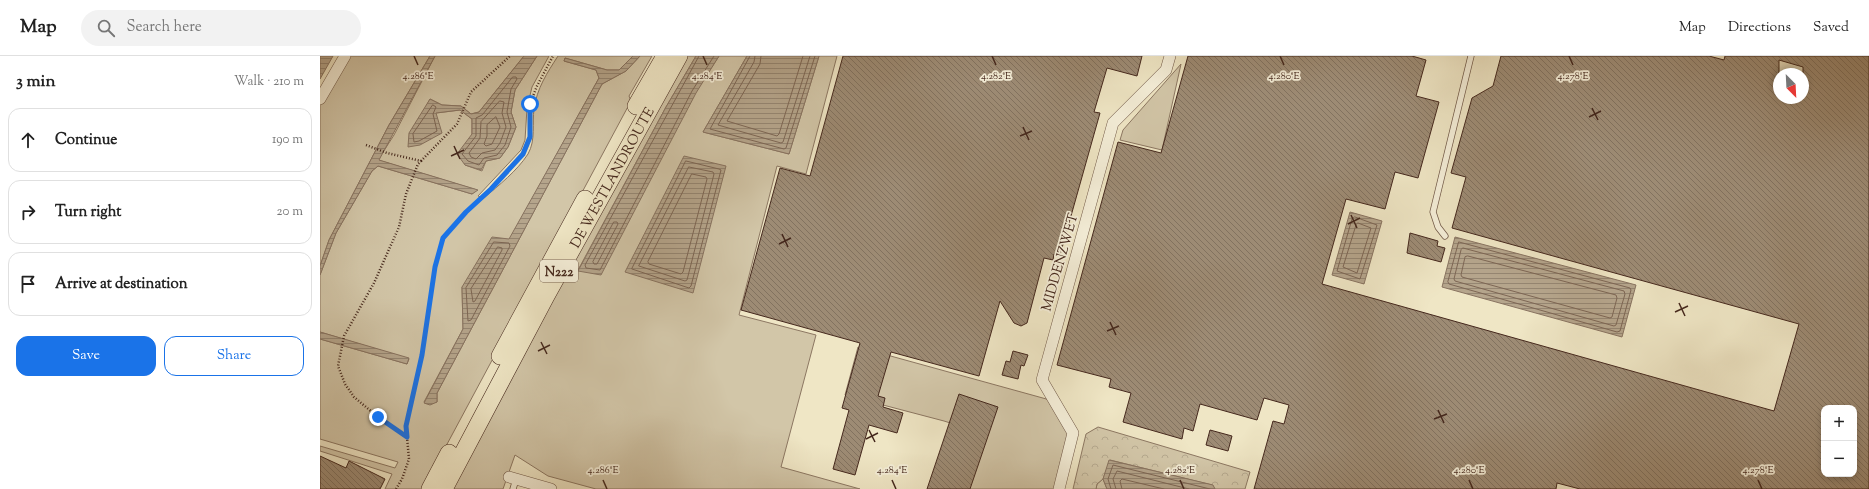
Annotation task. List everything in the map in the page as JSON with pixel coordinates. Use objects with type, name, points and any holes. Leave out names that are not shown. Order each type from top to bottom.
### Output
[{"type":"main road","name":"DE WESTLANDROUTE","points":[[430,489],[533,294],[665,56]]},
{"type":"main road","name":"DE WESTLANDROUTE","points":[[444,489],[546,296],[679,56]]},
{"type":"street","points":[[320,100],[345,56]]},
{"type":"street","name":"MIDDENZWET","points":[[1059,489],[1073,433],[1042,380],[1113,123],[1166,70],[1170,56]]},
{"type":"street","points":[[513,482],[551,489]]},
{"type":"lane","points":[[1445,236],[1438,227],[1433,212],[1471,56]]},
{"type":"path","points":[[407,437],[378,417],[354,397],[344,384],[338,366],[340,348],[344,336],[374,283],[399,227],[406,194],[415,170],[421,161],[457,124],[471,92],[510,56]]},
{"type":"path","points":[[396,489],[402,479],[408,459],[406,426],[422,355],[435,267],[443,238],[466,212],[491,189],[523,154],[530,137],[530,104],[537,86],[553,56]]},
{"type":"path","points":[[366,145],[375,150],[421,161]]},
{"type":"green space","points":[[348,56],[430,56],[389,125],[329,240],[320,266],[320,104]]},
{"type":"green space","points":[[435,56],[524,56],[479,112],[471,114],[461,106],[442,105],[430,99],[425,109],[436,113],[460,110],[472,119],[472,134],[465,165],[482,171],[486,161],[500,158],[508,147],[516,127],[511,112],[515,90],[537,56],[549,56],[532,87],[527,108],[525,140],[521,150],[478,196],[484,198],[513,172],[528,154],[532,143],[533,114],[537,94],[546,75],[558,56],[633,56],[619,70],[607,70],[565,58],[564,61],[596,70],[599,78],[509,240],[462,287],[463,329],[424,402],[437,402],[437,393],[602,84],[626,71],[640,56],[652,56],[629,96],[631,101],[423,489],[385,489],[392,474],[320,451],[320,446],[395,468],[398,462],[320,439],[320,339],[407,364],[409,359],[320,332],[320,275],[336,233],[372,171],[378,166],[472,194],[477,190],[378,160],[394,135]]},
{"type":"green space","points":[[683,56],[696,56],[666,107],[578,270],[719,56],[747,56],[703,132],[789,154],[819,56],[837,56],[806,174],[777,166],[739,315],[816,335],[781,467],[860,489],[596,489],[548,476],[515,455],[503,489],[448,489]]},
{"type":"green space","points":[[1181,64],[1162,150],[1120,140],[1123,130]]},
{"type":"green space","points":[[858,347],[1050,400],[1069,432],[1058,489],[968,489],[985,434],[944,421],[845,395]]},
{"type":"green space","points":[[1098,427],[1250,472],[1245,489],[1215,489],[1212,485],[1110,460],[1103,479],[1097,484],[1096,489],[1073,489],[1086,434]]},
{"type":"green space","points":[[1103,479],[1107,489],[1096,489],[1097,484]]},
{"type":"water","points":[[320,56],[333,56],[320,79]]},
{"type":"water","points":[[430,56],[435,56],[379,160],[478,190],[472,194],[378,166],[372,171],[336,233],[320,275],[320,266],[329,240],[389,125]]},
{"type":"water","points":[[524,56],[537,56],[515,90],[511,112],[516,127],[508,147],[500,158],[486,161],[481,170],[465,165],[457,154],[472,134],[472,119],[460,110],[436,113],[442,133],[420,145],[408,147],[409,133],[430,99],[442,105],[461,106],[471,114],[479,112]]},
{"type":"water","points":[[633,56],[640,56],[626,71],[602,84],[437,393],[437,402],[430,405],[424,403],[463,329],[462,287],[492,237],[509,239],[599,78],[596,70],[564,61],[565,58],[607,70],[619,70]]},
{"type":"water","points":[[696,56],[719,56],[696,93],[601,275],[578,271],[666,107]]},
{"type":"water","points":[[747,56],[819,56],[789,154],[703,132]]},
{"type":"water","points":[[684,156],[726,166],[693,293],[625,272]]},
{"type":"water","points":[[1350,212],[1382,221],[1364,284],[1332,275]]},
{"type":"water","points":[[1455,237],[1636,285],[1622,337],[1442,287]]},
{"type":"water","points":[[320,332],[409,358],[407,364],[320,339]]},
{"type":"water","points":[[1109,460],[1213,485],[1215,489],[1107,489],[1103,479]]},
{"type":"building","points":[[843,56],[1142,56],[1137,76],[1107,68],[1094,112],[1100,113],[1060,255],[1054,254],[1053,260],[1044,258],[1027,323],[1021,326],[1014,323],[1000,301],[979,376],[891,352],[878,396],[885,398],[883,407],[903,413],[897,433],[869,425],[855,475],[833,469],[849,410],[842,408],[860,343],[741,310],[780,168],[810,176]]},
{"type":"building","points":[[1188,56],[1412,56],[1426,60],[1416,96],[1439,102],[1418,178],[1395,172],[1385,209],[1346,199],[1322,284],[1774,411],[1799,324],[1452,228],[1466,177],[1451,173],[1472,98],[1493,86],[1501,56],[1709,56],[1724,60],[1725,56],[1869,56],[1869,489],[1580,489],[1557,483],[1556,489],[1254,489],[1273,421],[1284,424],[1289,405],[1264,398],[1257,420],[1200,404],[1193,431],[1184,428],[1182,439],[1123,422],[1131,393],[1109,387],[1111,379],[1057,365],[1118,142],[1161,153]]},
{"type":"building","points":[[1410,233],[1438,241],[1437,246],[1445,248],[1441,262],[1407,253]]},
{"type":"building","points":[[1013,351],[1028,355],[1024,366],[1021,365],[1018,379],[1002,375],[1006,361],[1010,362]]},
{"type":"building","points":[[959,394],[998,407],[970,489],[927,489]]},
{"type":"building","points":[[1210,430],[1232,436],[1228,451],[1206,445]]},
{"type":"building","points":[[320,456],[346,468],[349,461],[385,479],[380,489],[320,489]]},
{"type":"route","points":[[378,417],[407,437],[406,426],[422,355],[435,267],[443,238],[466,212],[491,189],[523,154],[530,137],[530,104]]}]
